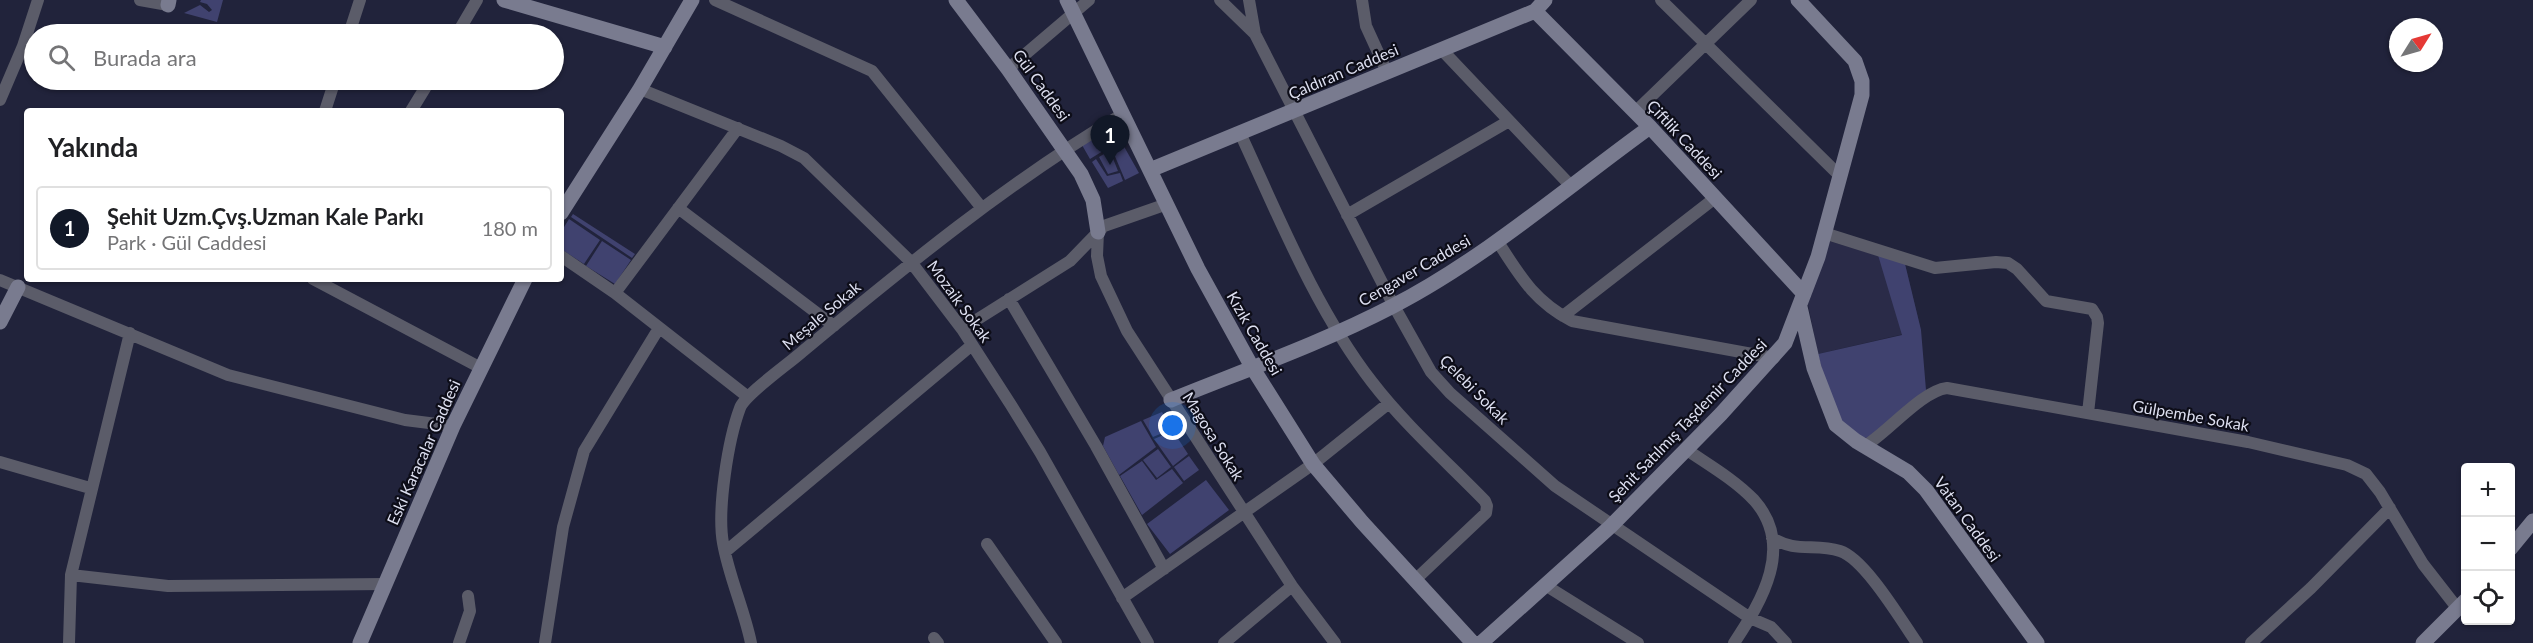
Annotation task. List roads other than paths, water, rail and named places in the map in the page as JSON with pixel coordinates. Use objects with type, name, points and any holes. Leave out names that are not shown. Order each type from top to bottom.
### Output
[{"type":"street","points":[[28,24],[38,0]]},
{"type":"street","points":[[140,0],[169,3]]},
{"type":"street","points":[[352,24],[360,0]]},
{"type":"street","points":[[463,24],[477,0]]},
{"type":"street","points":[[564,208],[640,89],[692,0]]},
{"type":"street","points":[[715,0],[872,71],[981,207]]},
{"type":"street","name":"Gül Caddesi","points":[[956,0],[1065,148],[1089,190],[1095,206],[1098,232]]},
{"type":"street","points":[[1008,69],[1071,6],[1089,0]]},
{"type":"street","points":[[1220,0],[1255,34]]},
{"type":"street","points":[[1249,0],[1255,34]]},
{"type":"street","points":[[1362,0],[1366,26],[1388,72]]},
{"type":"street","points":[[1661,0],[1840,176]]},
{"type":"street","points":[[1635,112],[1707,45],[1751,0]]},
{"type":"street","name":"Şehit Satılmış Taşdemir Caddesi","points":[[1481,643],[1611,526],[1774,358],[1788,338],[1824,233],[1862,95],[1862,81],[1858,68],[1848,52],[1798,0]]},
{"type":"street","points":[[510,1],[665,47]]},
{"type":"street","name":"Çaldıran Caddesi","points":[[1150,170],[1442,50],[1540,5]]},
{"type":"street","name":"Çiftlik Caddesi","points":[[1540,5],[1715,198],[1802,300]]},
{"type":"street","name":"Kızık Caddesi","points":[[1071,6],[1198,269],[1252,367],[1313,464],[1362,522],[1473,643]]},
{"type":"street","points":[[0,100],[4,82],[24,34]]},
{"type":"street","name":"Çelebi Sokak","points":[[1255,34],[1420,356],[1450,393],[1555,486],[1750,618],[1772,627],[1786,643]]},
{"type":"street","points":[[1442,50],[1570,185]]},
{"type":"street","name":"Mozaik Sokak","points":[[640,89],[782,146],[804,158],[911,262],[962,329],[1040,452],[1148,643]]},
{"type":"street","points":[[326,108],[332,90]]},
{"type":"street","points":[[413,108],[424,90]]},
{"type":"street","name":"Meşale Sokak","points":[[751,643],[725,552],[722,530],[722,508],[729,454],[740,409],[748,397],[981,207],[1065,148],[1123,114]]},
{"type":"street","points":[[1347,215],[1509,121]]},
{"type":"street","name":"Cengaver Caddesi","points":[[1172,400],[1338,332],[1394,306],[1498,242],[1570,185],[1650,127]]},
{"type":"street","points":[[615,294],[738,128]]},
{"type":"street","points":[[1240,133],[1298,256],[1338,332],[1389,403],[1485,501],[1487,506],[1486,513],[1415,580]]},
{"type":"street","points":[[1563,316],[1715,198]]},
{"type":"street","points":[[962,329],[1070,261],[1111,222],[1167,204]]},
{"type":"street","points":[[678,208],[834,326]]},
{"type":"street","name":"Magosa Sokak","points":[[1098,232],[1097,256],[1105,287],[1127,331],[1243,513],[1292,586],[1335,643]]},
{"type":"street","points":[[1824,233],[1935,268],[1995,262],[2008,263],[2017,269],[2046,301],[2087,308],[2095,312],[2098,323],[2088,413]]},
{"type":"street","points":[[1498,242],[1534,295],[1572,321],[1774,358]]},
{"type":"street","points":[[564,258],[615,294],[748,397]]},
{"type":"street","points":[[0,280],[228,375],[405,420],[453,426]]},
{"type":"street","points":[[319,282],[481,368]]},
{"type":"street","name":"Eski Karacalar Caddesi","points":[[360,643],[453,426],[524,282]]},
{"type":"street","points":[[0,322],[18,287]]},
{"type":"street","points":[[1009,299],[1096,446],[1164,569]]},
{"type":"street","name":"Vatan Caddesi","points":[[1802,300],[1809,349],[1830,414],[1843,432],[1908,472],[1926,490],[2037,643]]},
{"type":"street","points":[[545,643],[563,527],[584,451],[659,328]]},
{"type":"street","points":[[69,643],[71,575],[90,488],[130,333]]},
{"type":"street","points":[[725,552],[972,345]]},
{"type":"street","name":"Gülpembe Sokak","points":[[1865,446],[1887,431],[1927,394],[1938,388],[1961,389],[2248,442],[2347,465],[2366,474],[2380,492],[2423,564],[2461,603]]},
{"type":"street","points":[[1122,598],[1313,464],[1389,403]]},
{"type":"street","points":[[1687,450],[1733,482],[1755,501],[1772,538],[1767,587],[1734,643]]},
{"type":"street","points":[[0,462],[90,488]]},
{"type":"street","points":[[2251,643],[2311,588],[2390,508]]},
{"type":"street","points":[[2515,544],[2533,520]]},
{"type":"street","points":[[1772,538],[1789,546],[1833,549],[1849,556],[1866,572],[1917,643]]},
{"type":"street","points":[[987,544],[1056,643]]},
{"type":"street","points":[[71,575],[168,586],[386,584]]},
{"type":"street","points":[[1545,585],[1638,643]]},
{"type":"street","points":[[1224,643],[1292,586]]},
{"type":"street","points":[[459,643],[470,611],[468,596]]},
{"type":"street","points":[[2423,643],[2461,605]]},
{"type":"place","name":"Şehit Uzm.Çvş.Uzman Kale Parkı","points":[[1110,165]]}]
